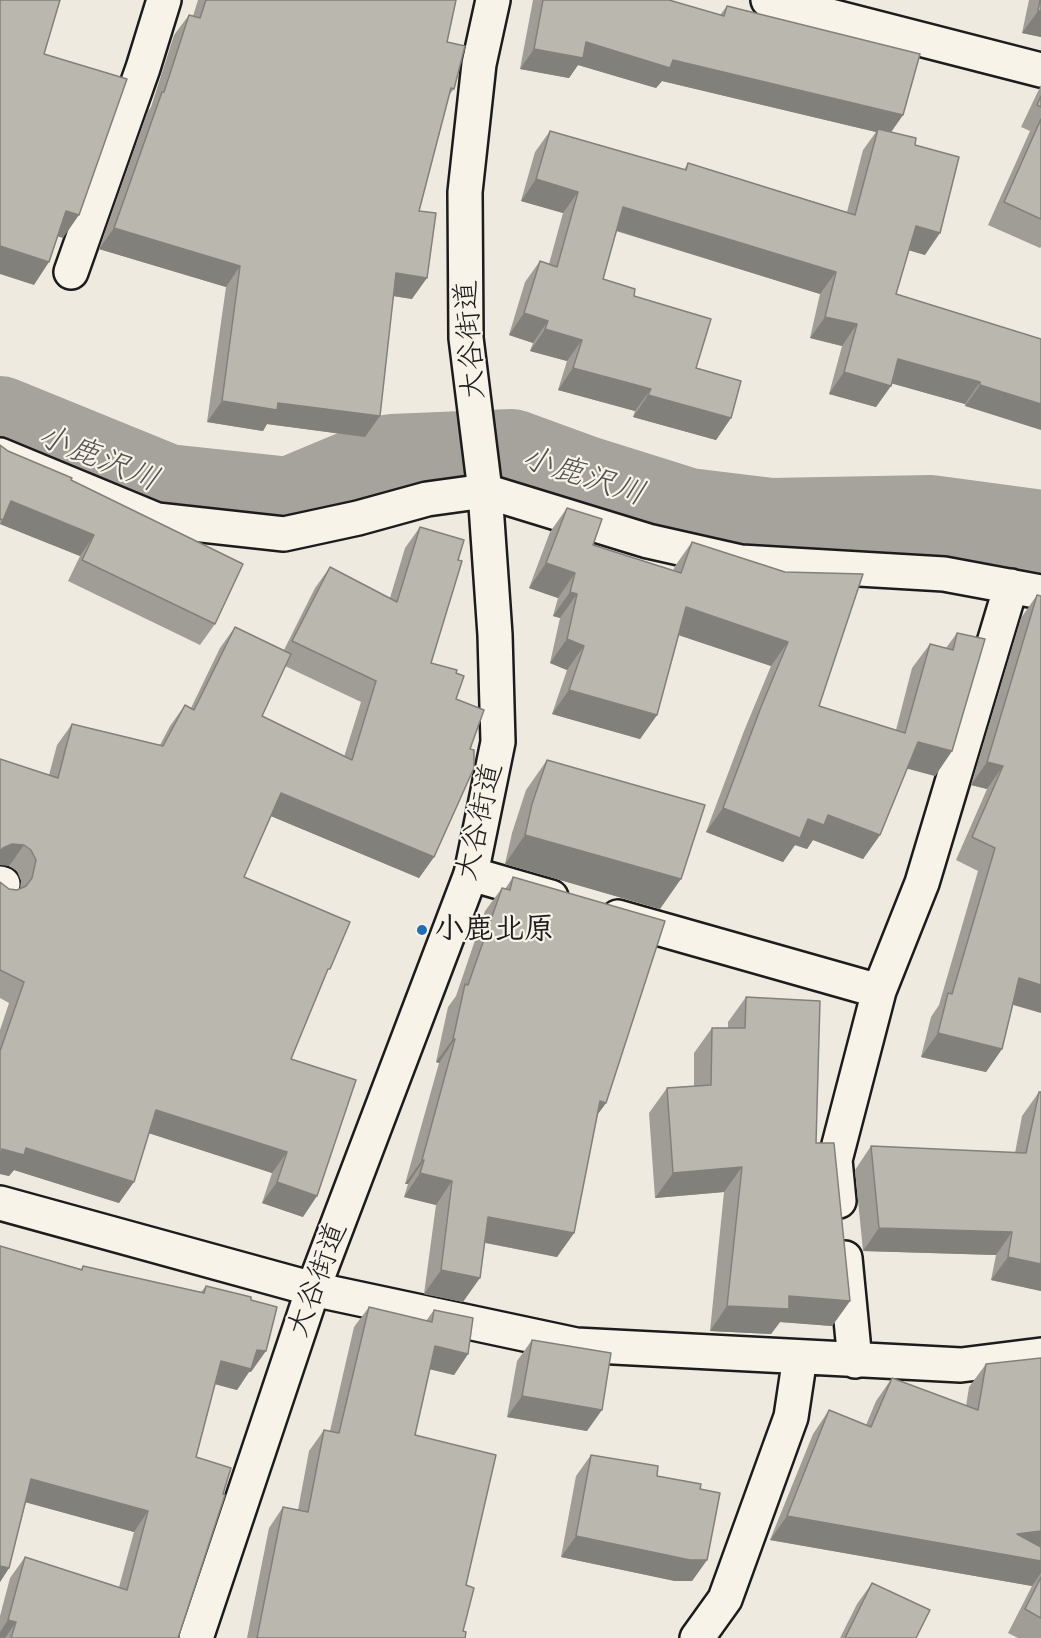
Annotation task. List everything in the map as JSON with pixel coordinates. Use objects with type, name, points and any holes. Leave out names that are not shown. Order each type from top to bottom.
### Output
[{"type":"street","points":[[71,272],[143,68],[164,0]]},
{"type":"street","name":"大谷街道","points":[[196,1638],[313,1289],[471,874],[498,742],[495,635],[485,491],[466,338],[465,192],[479,64],[493,0]]},
{"type":"street","points":[[768,0],[1041,70]]},
{"type":"street","points":[[0,455],[157,520],[284,534],[358,518],[427,499],[485,491],[648,541],[741,562],[944,574],[1026,589],[922,883],[879,991],[835,1160],[855,1361]]},
{"type":"street","points":[[471,874],[879,991]]},
{"type":"street","points":[[0,883],[3,884],[0,892]]},
{"type":"street","points":[[0,1203],[313,1289],[576,1345],[961,1365],[1041,1355]]},
{"type":"street","points":[[697,1638],[725,1599],[791,1417],[800,1357]]},
{"type":"building","points":[[0,0],[60,0],[44,54],[127,79],[79,215],[66,211],[49,262],[0,246]]},
{"type":"building","points":[[206,0],[456,0],[447,42],[465,46],[454,89],[451,88],[419,211],[436,213],[427,278],[396,273],[380,416],[278,403],[277,410],[222,401],[240,266],[114,228],[162,92],[164,92],[189,15],[200,18]]},
{"type":"building","points":[[543,0],[669,0],[724,16],[727,6],[920,54],[903,115],[673,60],[670,68],[586,42],[583,58],[534,49]]},
{"type":"building","points":[[1041,119],[1041,219],[1004,202]]},
{"type":"building","points":[[878,129],[916,138],[915,145],[959,157],[940,233],[916,226],[896,294],[1041,339],[1041,404],[980,385],[980,382],[898,359],[891,386],[844,372],[857,324],[825,317],[836,272],[623,207],[603,279],[635,289],[634,296],[711,319],[696,368],[741,381],[731,418],[648,395],[651,389],[573,368],[582,340],[545,329],[548,321],[524,313],[540,261],[557,267],[578,192],[536,179],[550,131],[686,170],[688,163],[855,215]]},
{"type":"building","points":[[0,445],[8,451],[72,478],[71,480],[243,564],[215,624],[82,560],[94,535],[11,501],[3,520],[0,519]]},
{"type":"building","points":[[567,508],[602,519],[593,545],[681,573],[692,542],[785,572],[863,574],[819,706],[905,733],[930,644],[953,650],[957,633],[985,639],[952,751],[918,742],[880,835],[828,815],[824,825],[808,819],[800,838],[723,808],[788,642],[686,607],[657,715],[569,690],[584,646],[567,639],[577,594],[570,592],[575,573],[546,563]]},
{"type":"building","points":[[420,527],[464,540],[458,560],[462,561],[431,663],[457,670],[456,673],[464,676],[456,699],[484,710],[470,749],[474,750],[474,768],[434,857],[281,793],[244,877],[350,922],[291,1059],[356,1080],[317,1196],[277,1182],[287,1152],[156,1110],[134,1182],[26,1148],[24,1155],[2,1149],[0,1158],[0,1051],[24,982],[0,970],[0,882],[9,889],[17,890],[26,886],[32,878],[36,860],[31,850],[24,845],[12,844],[0,852],[0,759],[58,778],[72,724],[163,746],[185,705],[194,710],[235,627],[291,654],[262,716],[352,760],[376,681],[292,641],[330,567],[397,602]]},
{"type":"building","points":[[1037,595],[1041,596],[1041,985],[1019,978],[1002,1049],[938,1033],[948,993],[952,994],[995,848],[972,837],[1003,766],[987,762]]},
{"type":"building","points":[[547,760],[705,805],[681,879],[525,835],[532,804]]},
{"type":"building","points":[[513,877],[665,921],[606,1103],[600,1101],[574,1233],[488,1217],[480,1278],[441,1270],[452,1181],[420,1173],[455,1039],[453,1039],[465,984],[468,985],[502,888],[510,890]]},
{"type":"building","points":[[746,997],[820,1001],[816,1143],[834,1143],[850,1301],[789,1296],[789,1309],[727,1306],[742,1167],[673,1173],[667,1088],[711,1085],[712,1028],[745,1028]]},
{"type":"building","points":[[1039,1092],[1041,1092],[1041,1264],[1008,1257],[1012,1232],[879,1228],[871,1146],[1026,1153]]},
{"type":"building","points":[[0,1246],[82,1270],[83,1266],[204,1293],[206,1286],[251,1297],[251,1300],[277,1307],[266,1351],[257,1350],[251,1369],[221,1361],[196,1457],[231,1468],[223,1494],[225,1495],[178,1638],[11,1638],[16,1622],[8,1620],[25,1557],[127,1590],[148,1511],[31,1479],[9,1568],[0,1566]]},
{"type":"building","points":[[369,1307],[432,1322],[434,1310],[473,1318],[468,1354],[435,1346],[415,1435],[496,1455],[466,1585],[474,1588],[463,1631],[466,1632],[465,1638],[257,1638],[283,1507],[308,1512],[324,1430],[339,1433]]},
{"type":"building","points":[[532,1340],[611,1353],[602,1410],[522,1396]]},
{"type":"building","points":[[1041,1358],[1041,1531],[1017,1534],[1041,1547],[1041,1561],[787,1516],[829,1410],[871,1427],[892,1378],[978,1410],[986,1364]]},
{"type":"building","points":[[591,1455],[658,1466],[657,1476],[701,1484],[700,1489],[720,1493],[707,1560],[690,1560],[576,1536]]},
{"type":"building","points":[[1041,1577],[1041,1618],[1025,1609]]},
{"type":"building","points":[[872,1583],[930,1610],[916,1638],[845,1638]]},
{"type":"waterway","name":"小鹿沢川","points":[[0,420],[167,488],[289,501],[392,458],[512,453],[586,480],[688,512],[770,522],[931,519],[1041,534]]},
{"type":"place","name":"小鹿北原","points":[[422,930]]}]
